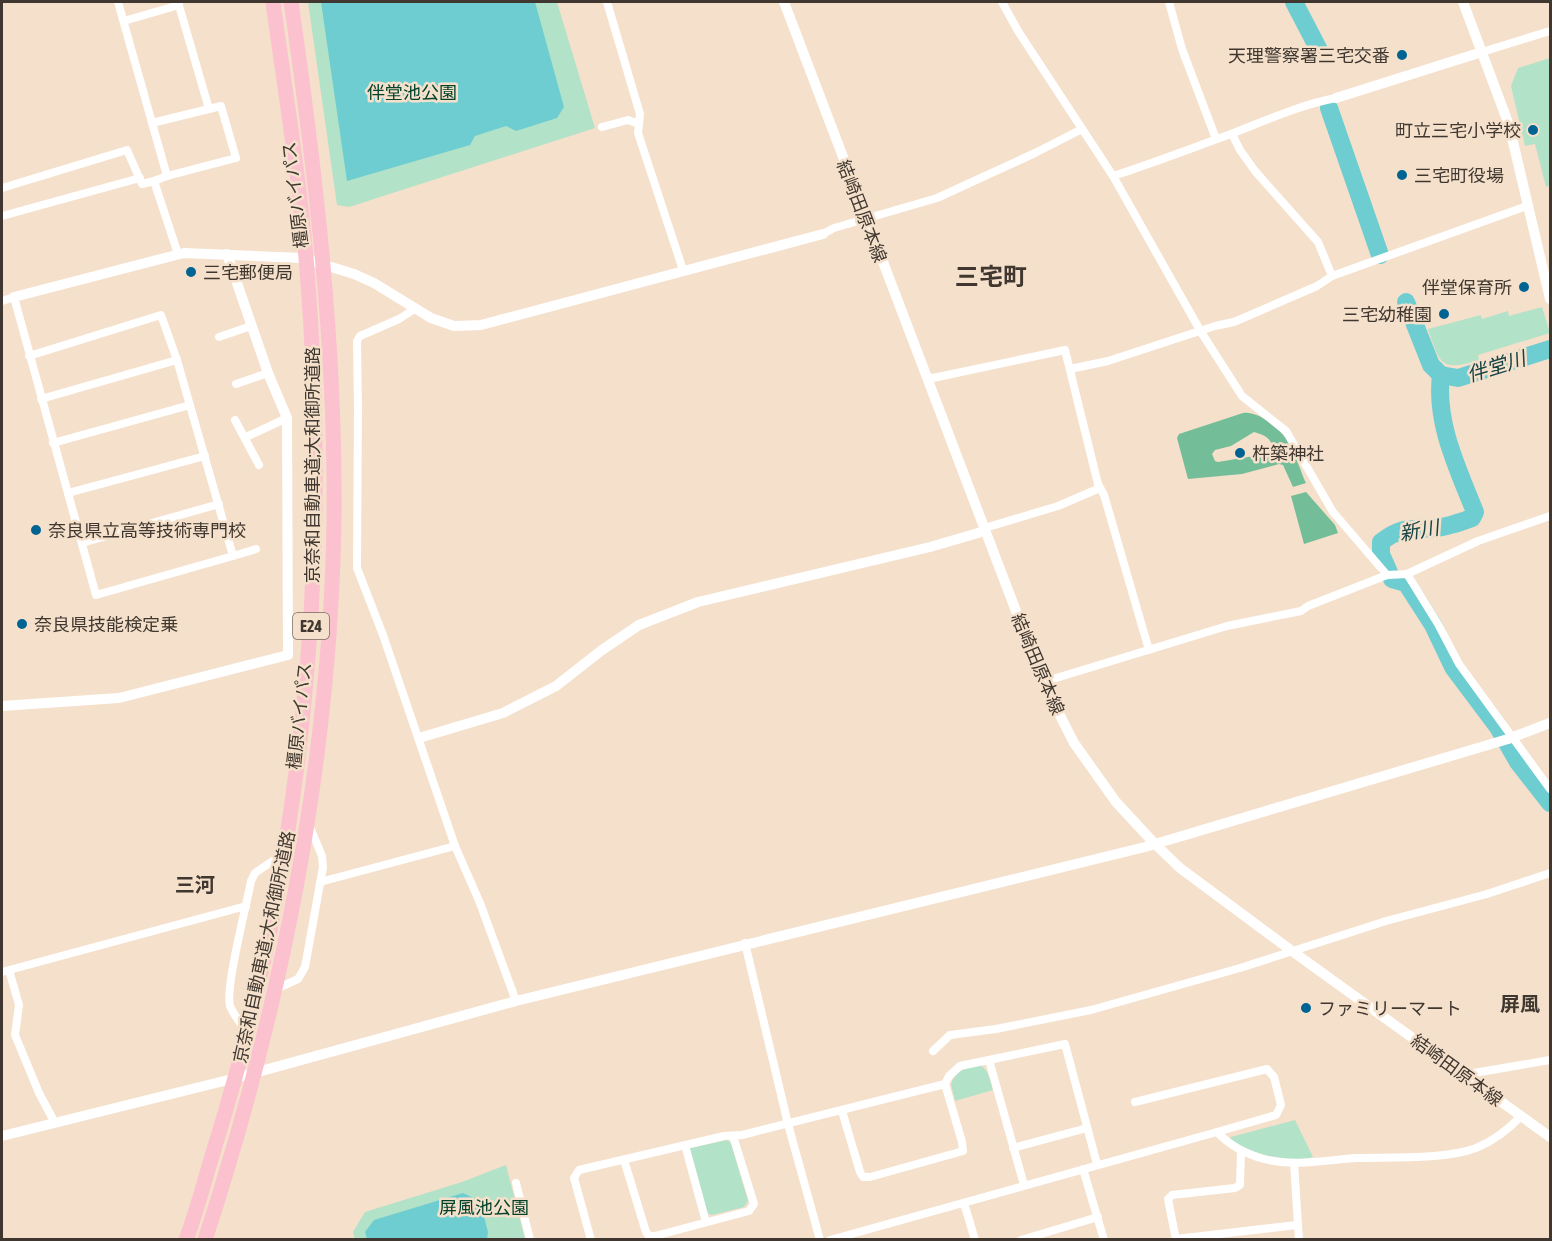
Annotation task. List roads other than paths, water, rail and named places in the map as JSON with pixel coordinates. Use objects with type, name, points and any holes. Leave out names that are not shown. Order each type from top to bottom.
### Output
[{"type":"highway","name":"橿原バイパス","points":[[185,1239],[245,1029],[291,791],[304,664],[312,518],[311,420],[302,258],[271,2]]},
{"type":"highway","name":"京奈和自動車道;大和御所道路","points":[[185,1239],[238,1069],[270,936],[288,839],[310,653],[316,520],[311,325],[307,267],[271,2]]},
{"type":"highway","name":"橿原バイパス","points":[[204,1239],[254,1074],[287,941],[308,823],[327,655],[334,524],[333,420],[324,265],[312,146],[289,2]]},
{"type":"highway","name":"京奈和自動車道;大和御所道路","points":[[204,1239],[252,1070],[282,939],[313,765],[324,655],[330,523],[330,419],[321,266],[309,146],[289,2]]},
{"type":"street","points":[[118,2],[167,176]]},
{"type":"street","points":[[606,2],[640,114],[638,133],[682,270]]},
{"type":"street","name":"結崎田原本線","points":[[784,2],[1043,682],[1074,743],[1116,802],[1180,868],[1551,1137]]},
{"type":"street","points":[[1002,2],[1018,31],[1113,176],[1201,332],[1242,396],[1286,431],[1333,512],[1387,575]]},
{"type":"street","points":[[1168,2],[1182,49],[1216,139]]},
{"type":"street","points":[[1463,2],[1509,125],[1551,298]]},
{"type":"street","points":[[124,21],[178,3],[209,109]]},
{"type":"street","points":[[1113,176],[1311,104],[1551,31]]},
{"type":"street","points":[[2,188],[127,150],[142,184],[236,158],[221,106],[152,123]]},
{"type":"street","points":[[602,127],[628,120],[639,124]]},
{"type":"street","points":[[2,301],[191,252],[302,258],[354,274],[374,283],[431,318],[454,326],[481,325],[823,234],[834,228],[937,198],[1082,129]]},
{"type":"street","points":[[1232,134],[1240,150],[1256,171],[1318,242],[1332,276]]},
{"type":"street","points":[[2,216],[140,178]]},
{"type":"street","points":[[154,181],[178,254]]},
{"type":"street","points":[[1070,369],[1108,361],[1234,322],[1317,286],[1332,276],[1527,206]]},
{"type":"street","points":[[2,706],[119,698],[288,655],[287,418],[268,374],[227,254]]},
{"type":"street","points":[[14,297],[40,399],[96,595],[256,549]]},
{"type":"street","points":[[416,308],[399,319],[360,336],[357,341],[357,568],[383,635],[455,846],[480,903],[516,1001]]},
{"type":"street","points":[[29,356],[161,315],[177,360],[233,556]]},
{"type":"street","points":[[219,337],[251,326]]},
{"type":"street","points":[[927,377],[933,378],[1065,350],[1100,488],[1104,495],[1149,650]]},
{"type":"street","points":[[40,399],[177,360]]},
{"type":"street","points":[[236,384],[268,374]]},
{"type":"street","points":[[53,443],[190,405]]},
{"type":"street","points":[[246,438],[287,418]]},
{"type":"street","points":[[236,420],[259,465]]},
{"type":"street","points":[[68,493],[204,456]]},
{"type":"street","points":[[419,738],[503,713],[556,686],[632,629],[698,602],[930,547],[1058,506],[1100,488]]},
{"type":"street","points":[[82,543],[219,504]]},
{"type":"street","points":[[1043,682],[1227,626],[1301,611],[1308,606],[1387,575],[1407,574],[1478,541],[1551,516]]},
{"type":"street","points":[[1407,574],[1507,739],[1551,789]]},
{"type":"street","points":[[2,1136],[232,1080],[516,1001],[1154,843],[1507,739],[1551,723]]},
{"type":"street","points":[[276,989],[298,979],[305,967],[320,882],[322,856],[308,823]]},
{"type":"street","points":[[320,882],[455,846]]},
{"type":"street","points":[[245,1029],[229,1001],[251,880],[255,873],[280,856]]},
{"type":"street","points":[[933,1051],[950,1035],[996,1029],[1090,1010],[1386,921],[1487,894],[1551,873]]},
{"type":"street","points":[[55,1123],[39,1094],[15,1035],[19,1005],[5,971],[246,906]]},
{"type":"street","points":[[745,943],[788,1124],[820,1239]]},
{"type":"street","points":[[842,1111],[863,1177],[963,1151],[945,1084],[949,1076],[960,1066],[1065,1044],[1097,1164]]},
{"type":"street","points":[[988,1060],[1024,1185]]},
{"type":"street","points":[[1467,1077],[1474,1073],[1551,1060]]},
{"type":"street","points":[[830,1239],[1276,1115],[1281,1105],[1274,1077],[1267,1069],[1135,1102]]},
{"type":"street","points":[[591,1239],[574,1178],[579,1170],[788,1124],[945,1084]]},
{"type":"street","points":[[1217,1132],[1241,1151],[1266,1160],[1294,1163],[1449,1154],[1476,1148],[1498,1136],[1521,1116]]},
{"type":"street","points":[[1013,1148],[1087,1128]]},
{"type":"street","points":[[624,1160],[646,1232],[650,1236],[655,1236],[749,1211],[754,1204],[733,1136]]},
{"type":"street","points":[[685,1145],[706,1222]]},
{"type":"street","points":[[1241,1151],[1240,1185],[1235,1188],[1168,1198],[1176,1239],[1297,1225]]},
{"type":"street","points":[[1294,1163],[1299,1239]]},
{"type":"street","points":[[1083,1169],[1104,1239]]},
{"type":"street","points":[[516,1184],[530,1239]]},
{"type":"street","points":[[964,1203],[975,1239]]},
{"type":"street","points":[[1021,1239],[1041,1237],[1098,1217]]},
{"type":"water","name":"伴堂池公園","points":[[321,2],[535,2],[564,107],[557,118],[516,131],[506,126],[475,136],[470,145],[347,181]]},
{"type":"water","points":[[463,1193],[480,1201],[488,1232],[487,1239],[367,1239],[365,1232],[374,1220]]},
{"type":"waterway","name":"新川","points":[[1294,2],[1320,52]]},
{"type":"waterway","name":"新川","points":[[1329,108],[1380,255]]},
{"type":"waterway","name":"新川","points":[[1406,302],[1431,365],[1441,375]]},
{"type":"waterway","name":"伴堂川","points":[[1441,375],[1458,378],[1550,349]]},
{"type":"waterway","name":"新川","points":[[1441,375],[1441,411],[1449,445],[1475,512],[1472,518],[1449,525],[1407,529],[1395,533],[1381,542],[1381,554],[1392,579],[1406,583],[1433,625],[1453,667],[1498,727],[1518,762],[1550,803]]},
{"type":"place","name":"天理警察署三宅交番","points":[[1402,55]]},
{"type":"place","name":"町立三宅小学校","points":[[1533,130]]},
{"type":"place","name":"三宅町役場","points":[[1402,175]]},
{"type":"place","name":"三宅郵便局","points":[[191,272]]},
{"type":"place","name":"伴堂保育所","points":[[1524,287]]},
{"type":"place","name":"三宅幼稚園","points":[[1444,314]]},
{"type":"place","name":"杵築神社","points":[[1240,453]]},
{"type":"place","name":"奈良県立高等技術専門校","points":[[36,530]]},
{"type":"place","name":"奈良県技能検定乗","points":[[22,624]]},
{"type":"place","name":"ファミリーマート","points":[[1306,1008]]},
{"type":"district","name":"三宅町","points":[[991,276]]},
{"type":"district","name":"三河","points":[[195,884]]},
{"type":"district","name":"屏風","points":[[1520,1003]]},
{"type":"park label","name":"屏風池公園","points":[[484,1207]]}]
